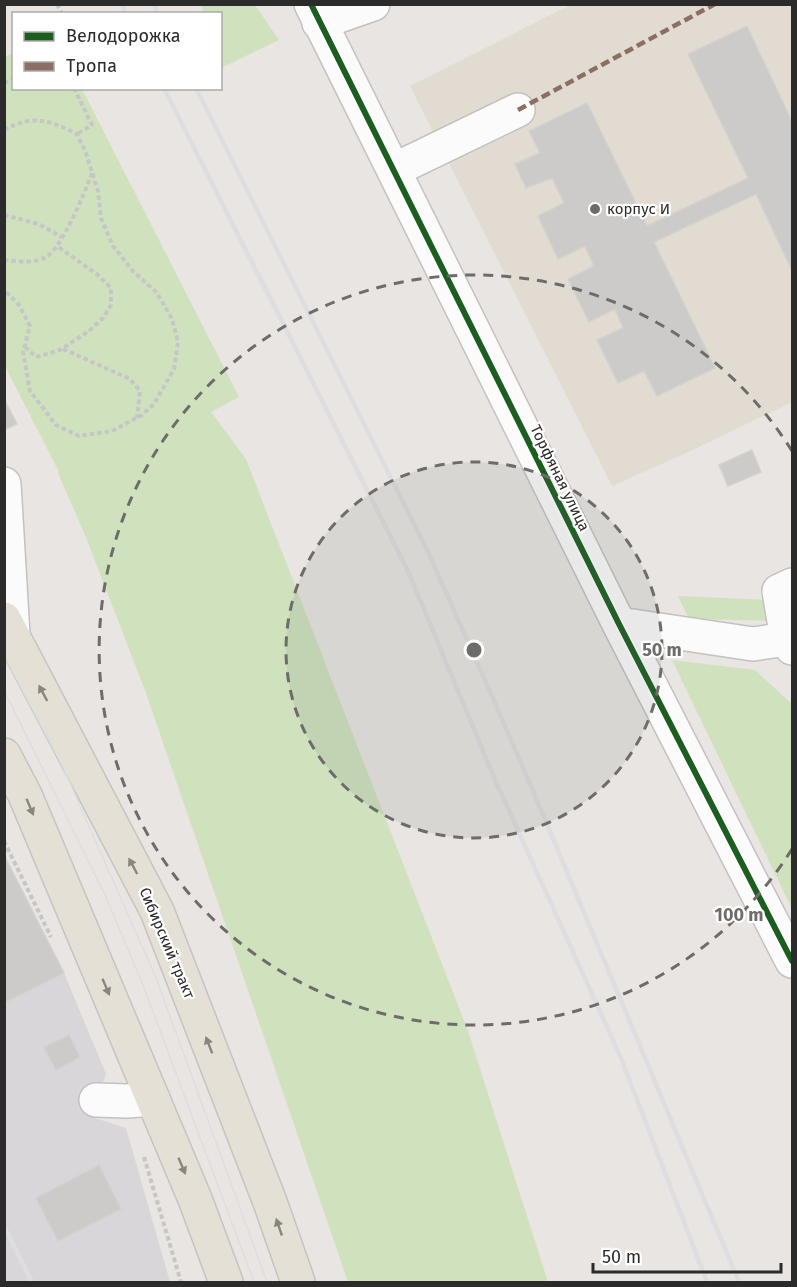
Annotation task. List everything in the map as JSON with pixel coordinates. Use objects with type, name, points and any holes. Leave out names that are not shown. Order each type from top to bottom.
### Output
[{"type":"main road","name":"Сибирский тракт","points":[[9,627],[157,911],[270,1202],[298,1282]]},
{"type":"main road","points":[[4,754],[25,795],[153,1098],[226,1282]]},
{"type":"street","points":[[315,14],[373,4]]},
{"type":"street","name":"Торфяная улица","points":[[315,14],[619,624],[792,961]]},
{"type":"street","points":[[394,170],[518,110]]},
{"type":"street","points":[[4,484],[9,627]]},
{"type":"street","points":[[619,624],[753,645],[789,644],[779,591],[792,585]]},
{"type":"street","points":[[96,1100],[127,1101],[153,1098]]},
{"type":"path","points":[[75,90],[92,125],[77,134]]},
{"type":"path","points":[[4,130],[21,121],[39,120],[77,134],[86,153],[98,191],[101,218],[113,246],[132,270],[157,293],[172,319],[178,342],[174,369],[154,404],[137,418],[112,431],[79,436],[56,425],[30,391],[23,352],[30,326],[19,305],[4,291]]},
{"type":"path","points":[[4,260],[30,261],[46,257],[57,246],[81,202],[92,172]]},
{"type":"path","points":[[4,215],[39,224],[61,237]]},
{"type":"path","points":[[24,347],[36,357],[62,349],[78,340],[103,318],[111,305],[111,288],[98,274],[57,246]]},
{"type":"path","points":[[62,349],[130,379],[140,391],[137,418]]},
{"type":"path","points":[[4,841],[53,942]]},
{"type":"path","points":[[140,1146],[182,1282]]},
{"type":"shaded area","points":[[570,5],[792,5],[792,402],[612,486],[410,86]]},
{"type":"shaded area","points":[[4,855],[64,973],[106,1074],[92,1117],[126,1128],[170,1282],[5,1282]]},
{"type":"green space","points":[[201,5],[255,5],[279,40],[222,68],[222,12],[204,12]]},
{"type":"green space","points":[[12,53],[12,90],[83,90],[239,397],[211,412],[246,459],[468,1031],[548,1282],[348,1282],[146,693],[59,472],[5,366],[4,57]]},
{"type":"green space","points":[[678,596],[768,600],[792,621],[689,619]]},
{"type":"green space","points":[[672,660],[755,670],[792,704],[792,909]]},
{"type":"building","name":"корпус И","points":[[747,26],[792,122],[792,271],[756,194],[654,242],[715,368],[657,396],[644,371],[618,383],[597,340],[623,328],[615,309],[589,322],[568,279],[594,266],[585,246],[558,259],[538,216],[564,203],[552,178],[526,188],[515,164],[540,153],[529,131],[587,103],[647,226],[748,178],[688,54]]},
{"type":"building","points":[[4,399],[17,424],[4,430]]},
{"type":"building","points":[[752,450],[761,472],[728,486],[719,465]]},
{"type":"building","points":[[4,855],[64,973],[4,1003]]},
{"type":"building","points":[[69,1035],[80,1057],[56,1070],[44,1047]]},
{"type":"building","points":[[99,1165],[121,1209],[58,1241],[36,1198]]},
{"type":"tram line","points":[[4,655],[62,765],[156,978],[267,1282]]},
{"type":"tram line","points":[[4,690],[105,895],[143,985],[254,1282]]},
{"type":"railway","points":[[122,4],[125,12]]},
{"type":"railway","points":[[154,4],[157,12]]},
{"type":"railway","points":[[165,90],[408,571],[496,782],[621,1058],[707,1282]]},
{"type":"railway","points":[[197,90],[430,556],[523,767],[739,1282]]},
{"type":"railway","points":[[4,1226],[32,1282]]},
{"type":"marked path","points":[[518,110],[715,4]]},
{"type":"cycle path","points":[[311,4],[619,624],[792,961]]},
{"type":"place","name":"корпус И","points":[[595,209]]}]
